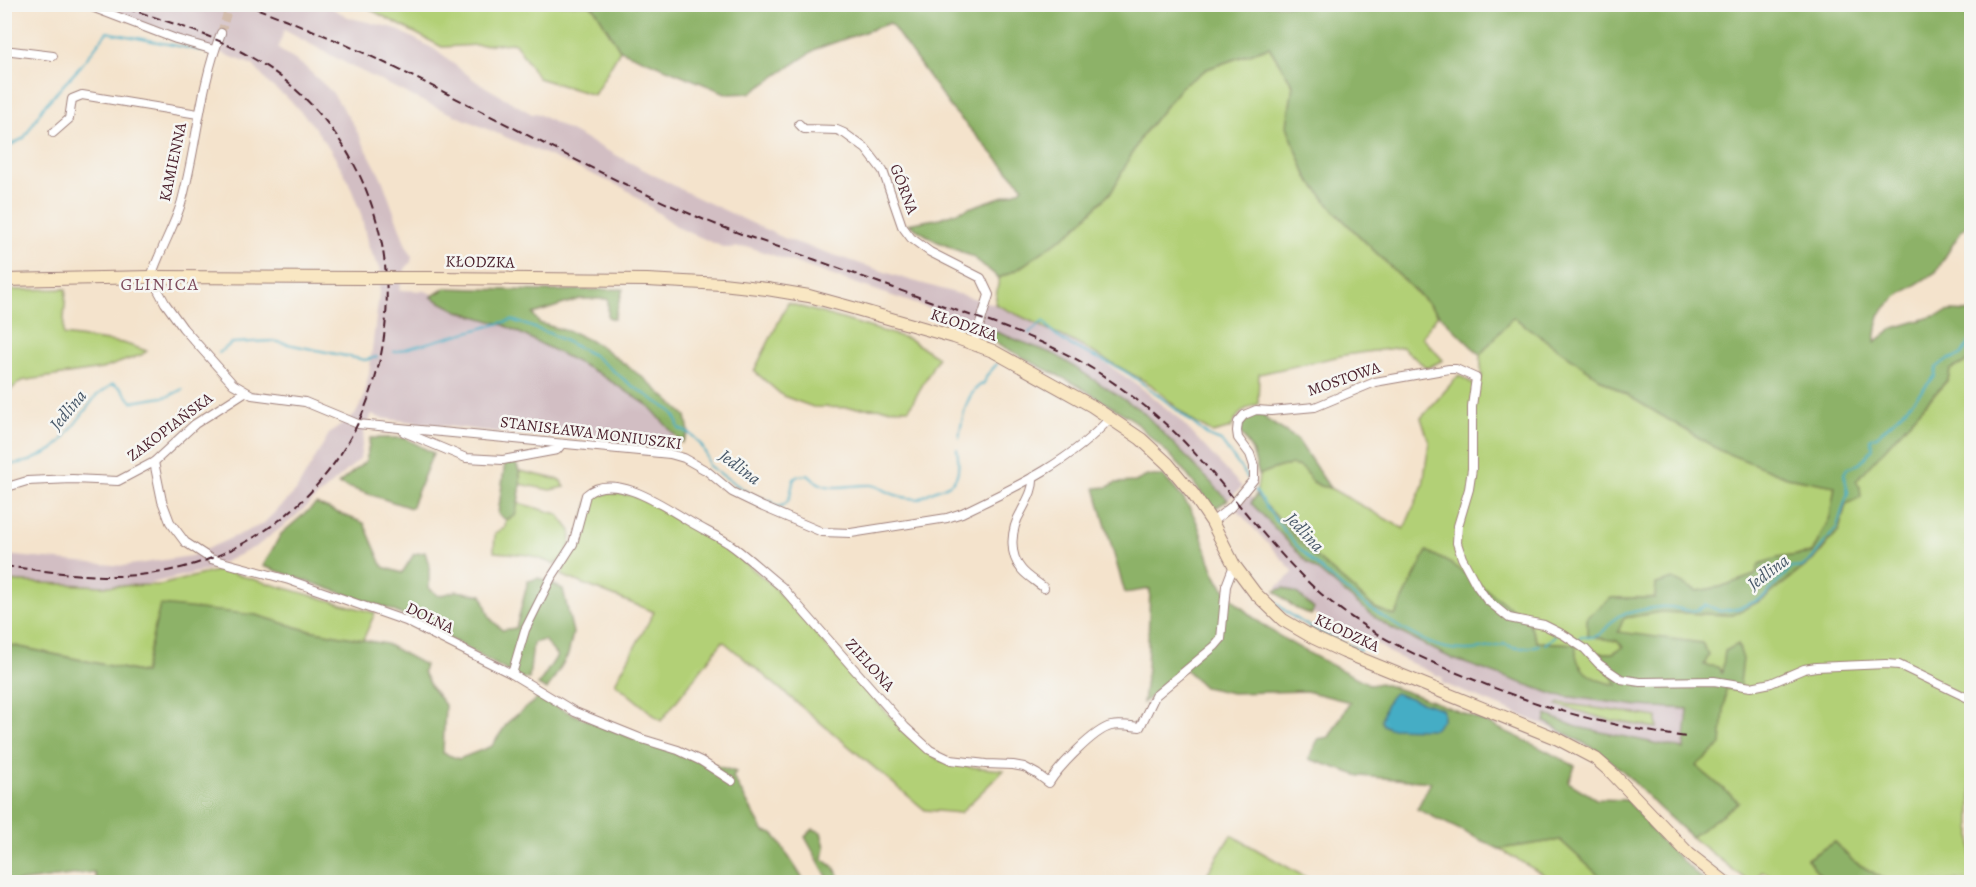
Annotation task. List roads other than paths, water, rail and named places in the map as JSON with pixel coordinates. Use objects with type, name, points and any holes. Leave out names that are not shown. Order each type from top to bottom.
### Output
[{"type":"main road","name":"KŁODZKA","points":[[4,280],[151,277],[434,278],[647,280],[722,284],[767,289],[842,305],[974,344],[1019,363],[1141,439],[1168,464],[1193,494],[1212,522],[1234,566],[1255,593],[1283,620],[1314,638],[1558,739],[1596,759],[1689,854],[1725,882]]},
{"type":"street","points":[[84,4],[176,39],[214,50]]},
{"type":"street","name":"KAMIENNA","points":[[151,277],[180,206],[198,114],[214,50],[221,33]]},
{"type":"street","points":[[4,50],[53,56]]},
{"type":"street","points":[[53,133],[69,119],[72,99],[82,95],[198,114]]},
{"type":"street","name":"GÓRNA","points":[[799,124],[804,129],[837,130],[866,149],[883,171],[902,226],[911,238],[930,252],[981,278],[989,295],[974,344]]},
{"type":"street","name":"STANISŁAWA MONIUSZKI","points":[[151,277],[165,303],[183,328],[233,384],[244,392],[259,397],[304,402],[358,424],[670,454],[684,458],[707,471],[732,492],[822,532],[851,533],[947,518],[1033,477],[1064,458],[1110,418]]},
{"type":"street","name":"MOSTOWA","points":[[1212,522],[1231,507],[1254,479],[1254,466],[1250,454],[1238,438],[1238,422],[1244,416],[1256,410],[1315,407],[1375,382],[1456,369],[1476,378],[1472,406],[1472,469],[1469,489],[1458,526],[1457,543],[1477,586],[1487,600],[1509,618],[1544,625],[1564,635],[1585,648],[1599,664],[1621,679],[1640,682],[1714,681],[1751,687],[1771,683],[1804,669],[1886,664],[1899,665],[1971,700]]},
{"type":"street","name":"ZAKOPIAŃSKA","points":[[4,488],[27,481],[72,479],[118,482],[154,462],[195,424],[244,392]]},
{"type":"street","points":[[395,428],[466,458],[503,460],[557,450],[562,444]]},
{"type":"street","name":"DOLNA","points":[[154,462],[162,501],[170,522],[185,542],[211,559],[289,580],[406,621],[512,674],[575,712],[642,739],[678,750],[732,781]]},
{"type":"street","points":[[1033,477],[1034,487],[1016,521],[1012,538],[1013,551],[1022,570],[1044,588]]},
{"type":"street","name":"ZIELONA","points":[[512,674],[525,630],[548,577],[573,544],[586,495],[591,490],[611,487],[634,491],[658,501],[728,543],[782,588],[905,727],[930,750],[951,760],[1024,767],[1048,783],[1064,763],[1100,732],[1111,726],[1140,727],[1155,696],[1221,639],[1226,586],[1234,566]]},
{"type":"water","points":[[1395,693],[1442,709],[1443,717],[1434,729],[1389,728],[1383,725],[1381,720],[1385,709]]},
{"type":"waterway","points":[[4,149],[24,138],[44,106],[80,67],[107,32],[203,51]]},
{"type":"waterway","points":[[221,46],[226,37]]},
{"type":"waterway","name":"Jedlina","points":[[394,352],[512,320],[551,334],[593,355],[631,385],[671,411],[679,429],[690,434],[699,443],[709,466],[753,496],[770,501],[777,507],[782,506],[788,500],[794,479],[808,475],[815,481],[830,487],[873,485],[899,496],[919,499],[955,479],[958,472],[957,449]]},
{"type":"waterway","name":"Jedlina","points":[[1029,333],[1044,321],[1051,331],[1072,346],[1129,374],[1210,437],[1221,441],[1248,478]]},
{"type":"waterway","name":"Jedlina","points":[[1578,640],[1581,636],[1596,636],[1618,616],[1624,614],[1667,607],[1689,611],[1706,605],[1720,611],[1736,609],[1765,596],[1791,568],[1802,567],[1811,560],[1837,527],[1848,492],[1844,474],[1847,468],[1859,464],[1873,448],[1870,439],[1878,435],[1903,412],[1935,376],[1936,368],[1945,361],[1961,355],[1972,338]]},
{"type":"waterway","name":"Jedlina","points":[[219,353],[232,343],[273,341],[365,360],[377,357]]},
{"type":"waterway","name":"Jedlina","points":[[959,438],[963,415],[972,393],[984,383],[987,375],[997,364]]},
{"type":"waterway","name":"Jedlina","points":[[4,466],[30,461],[52,450],[61,442],[97,395],[113,384],[121,388],[132,402],[169,396],[183,389]]},
{"type":"waterway","name":"Jedlina","points":[[1255,490],[1281,527],[1312,561],[1355,597],[1409,633],[1441,647],[1453,649],[1479,649],[1504,644],[1522,648],[1539,645]]},
{"type":"waterway","points":[[1273,600],[1303,623],[1360,650]]},
{"type":"waterway","name":"Jedlina","points":[[1545,644],[1556,635]]},
{"type":"tunnel","points":[[221,33],[230,4]]},
{"type":"railway","points":[[4,566],[82,575],[157,573],[209,559],[276,523],[328,472],[363,411],[383,343],[386,273],[371,203],[338,138],[287,82],[247,55],[204,35],[113,4]]},
{"type":"railway","points":[[244,4],[303,26],[361,52],[586,165],[700,218],[1057,349],[1118,386],[1167,425],[1303,577],[1341,610],[1382,637],[1426,659],[1524,699],[1603,722],[1686,737]]},
{"type":"district","name":"GLINICA","points":[[160,284]]}]
